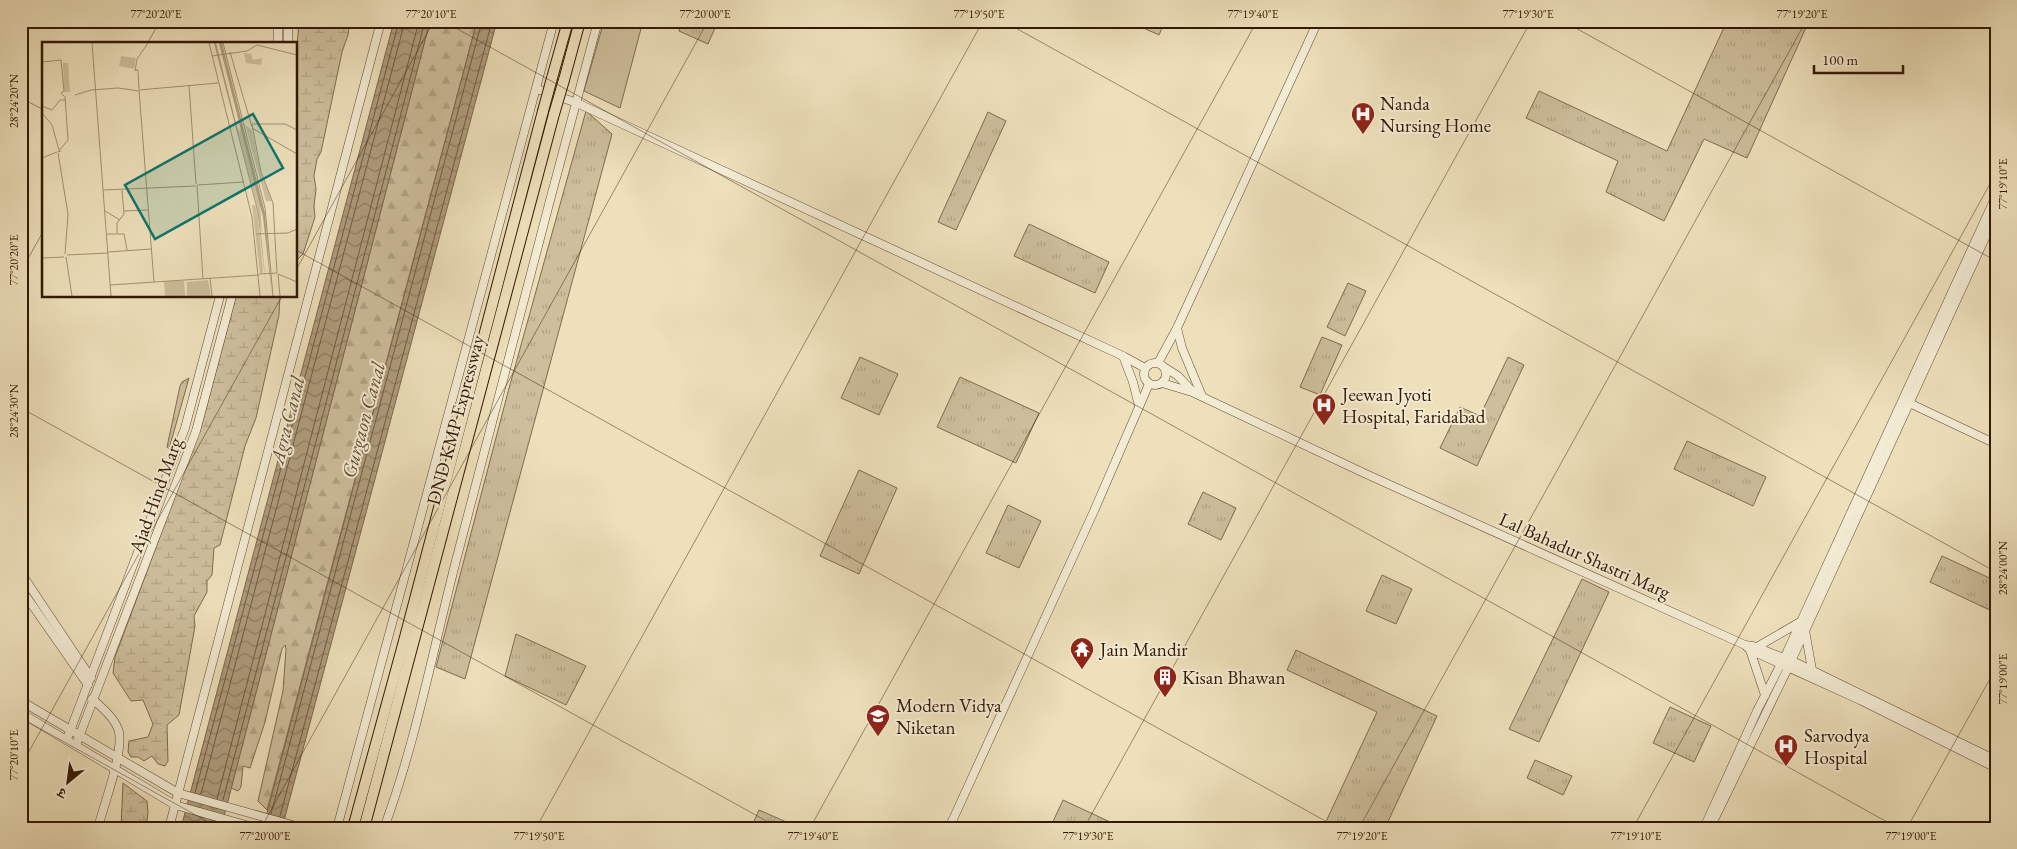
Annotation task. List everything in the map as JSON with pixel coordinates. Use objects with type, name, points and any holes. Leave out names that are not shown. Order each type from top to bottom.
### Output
[{"type":"highway","name":"DND KMP Expressway","points":[[353,828],[568,21]]},
{"type":"highway","name":"DND KMP Expressway","points":[[364,828],[580,21]]},
{"type":"street","points":[[278,21],[278,42]]},
{"type":"street","points":[[288,21],[288,42]]},
{"type":"street","points":[[170,828],[179,806],[178,793],[381,21]]},
{"type":"street","points":[[337,828],[554,21]]},
{"type":"street","points":[[384,828],[395,798],[423,695],[470,506],[598,21]]},
{"type":"street","points":[[1161,365],[1318,21]]},
{"type":"street","points":[[537,89],[576,103],[1124,356],[1145,368]]},
{"type":"street","points":[[1710,828],[1925,358],[1996,196]]},
{"type":"street","points":[[1925,358],[1996,214]]},
{"type":"street","points":[[67,739],[185,428],[219,298]]},
{"type":"street","name":"Ajad Hind Marg","points":[[76,745],[196,431],[231,298]]},
{"type":"street","points":[[1178,328],[1198,394]]},
{"type":"street","points":[[204,355],[216,358]]},
{"type":"street","points":[[1124,356],[1140,406]]},
{"type":"street","points":[[1151,363],[1161,365],[1166,374],[1162,382],[1156,385],[1149,384],[1144,378],[1145,368],[1151,363]]},
{"type":"street","name":"Lal Bahadur Shastri Marg","points":[[1161,365],[1178,376],[1198,394],[1366,474],[1786,663],[1996,768]]},
{"type":"street","points":[[1162,382],[1198,394]]},
{"type":"street","points":[[949,828],[1090,520],[1149,384]]},
{"type":"street","points":[[1905,401],[1996,444]]},
{"type":"street","points":[[21,573],[119,730],[120,746],[98,828]]},
{"type":"street","points":[[21,589],[88,680]]},
{"type":"street","points":[[1765,695],[1751,648],[1803,625]]},
{"type":"street","points":[[1803,625],[1812,670]]},
{"type":"street","points":[[1786,663],[1812,670],[1996,760]]},
{"type":"street","points":[[1704,828],[1765,695],[1786,663]]},
{"type":"street","points":[[21,701],[178,793],[303,828]]},
{"type":"street","points":[[21,713],[179,806],[256,828]]},
{"type":"green space","points":[[299,21],[350,21],[321,152],[317,159],[314,176],[316,189],[315,217],[303,254],[298,259],[298,42]]},
{"type":"green space","points":[[430,21],[477,21],[267,810],[258,801],[283,691],[285,645],[282,649],[265,722],[250,768],[243,766],[241,787],[238,791],[231,788]]},
{"type":"green space","points":[[604,21],[643,21],[620,108],[584,91]]},
{"type":"green space","points":[[682,21],[718,21],[708,44],[679,31]]},
{"type":"green space","points":[[1128,21],[1165,21],[1159,35]]},
{"type":"green space","points":[[1727,21],[1809,21],[1747,158],[1704,139],[1664,221],[1606,192],[1618,161],[1526,118],[1539,91],[1667,151]]},
{"type":"green space","points":[[586,111],[612,134],[465,679],[436,667],[508,392]]},
{"type":"green space","points":[[988,112],[1006,121],[956,230],[938,222]]},
{"type":"green space","points":[[1029,224],[1109,262],[1095,293],[1014,256]]},
{"type":"green space","points":[[1348,283],[1366,291],[1345,336],[1327,327]]},
{"type":"green space","points":[[235,298],[280,298],[279,315],[256,418],[245,446],[220,545],[214,548],[212,575],[207,581],[207,592],[194,616],[195,626],[179,715],[167,725],[168,761],[165,766],[158,764],[152,756],[144,761],[138,757],[131,757],[128,752],[129,741],[148,737],[153,724],[143,700],[131,701],[113,673],[115,657],[202,424]]},
{"type":"green space","points":[[1322,337],[1342,345],[1320,395],[1300,387]]},
{"type":"green space","points":[[860,357],[898,374],[879,415],[841,398]]},
{"type":"green space","points":[[1508,357],[1524,365],[1477,466],[1440,448],[1460,407],[1480,416]]},
{"type":"green space","points":[[960,377],[1039,413],[1016,463],[937,427]]},
{"type":"green space","points":[[189,378],[169,449],[167,447],[180,386],[182,382]]},
{"type":"green space","points":[[1687,441],[1766,477],[1753,506],[1674,469]]},
{"type":"green space","points":[[859,470],[897,488],[859,574],[820,556]]},
{"type":"green space","points":[[1203,492],[1236,508],[1221,540],[1188,524]]},
{"type":"green space","points":[[1008,505],[1041,521],[1019,568],[986,553]]},
{"type":"green space","points":[[1942,556],[1996,581],[1996,613],[1930,582]]},
{"type":"green space","points":[[1382,575],[1412,589],[1396,624],[1366,611]]},
{"type":"green space","points":[[1582,579],[1609,592],[1539,742],[1509,729]]},
{"type":"green space","points":[[516,634],[586,666],[566,705],[505,676]]},
{"type":"green space","points":[[1296,650],[1437,716],[1385,828],[1323,828],[1377,712],[1287,670]]},
{"type":"green space","points":[[1670,707],[1711,726],[1694,762],[1653,743]]},
{"type":"green space","points":[[1535,760],[1572,776],[1563,795],[1527,778]]},
{"type":"green space","points":[[123,783],[147,801],[146,828],[121,828]]},
{"type":"green space","points":[[1063,800],[1123,828],[1050,828]]},
{"type":"green space","points":[[759,810],[791,824],[789,828],[751,828]]},
{"type":"water","points":[[394,21],[430,21],[221,828],[181,828]]},
{"type":"water","points":[[477,21],[497,21],[282,828],[263,828]]},
{"type":"place","name":"Nanda Nursing Home","points":[[1363,135]]},
{"type":"place","name":"Jeewan Jyoti Hospital, Faridabad","points":[[1324,426]]},
{"type":"place","name":"Jain Mandir","points":[[1082,670]]},
{"type":"place","name":"Kisan Bhawan","points":[[1165,698]]},
{"type":"place","name":"Modern Vidya Niketan","points":[[878,737]]},
{"type":"place","name":"Sarvodya Hospital","points":[[1786,767]]},
{"type":"water label","name":"Agra Canal","points":[[287,420]]},
{"type":"water label","name":"Gurgaon Canal","points":[[363,420]]}]
